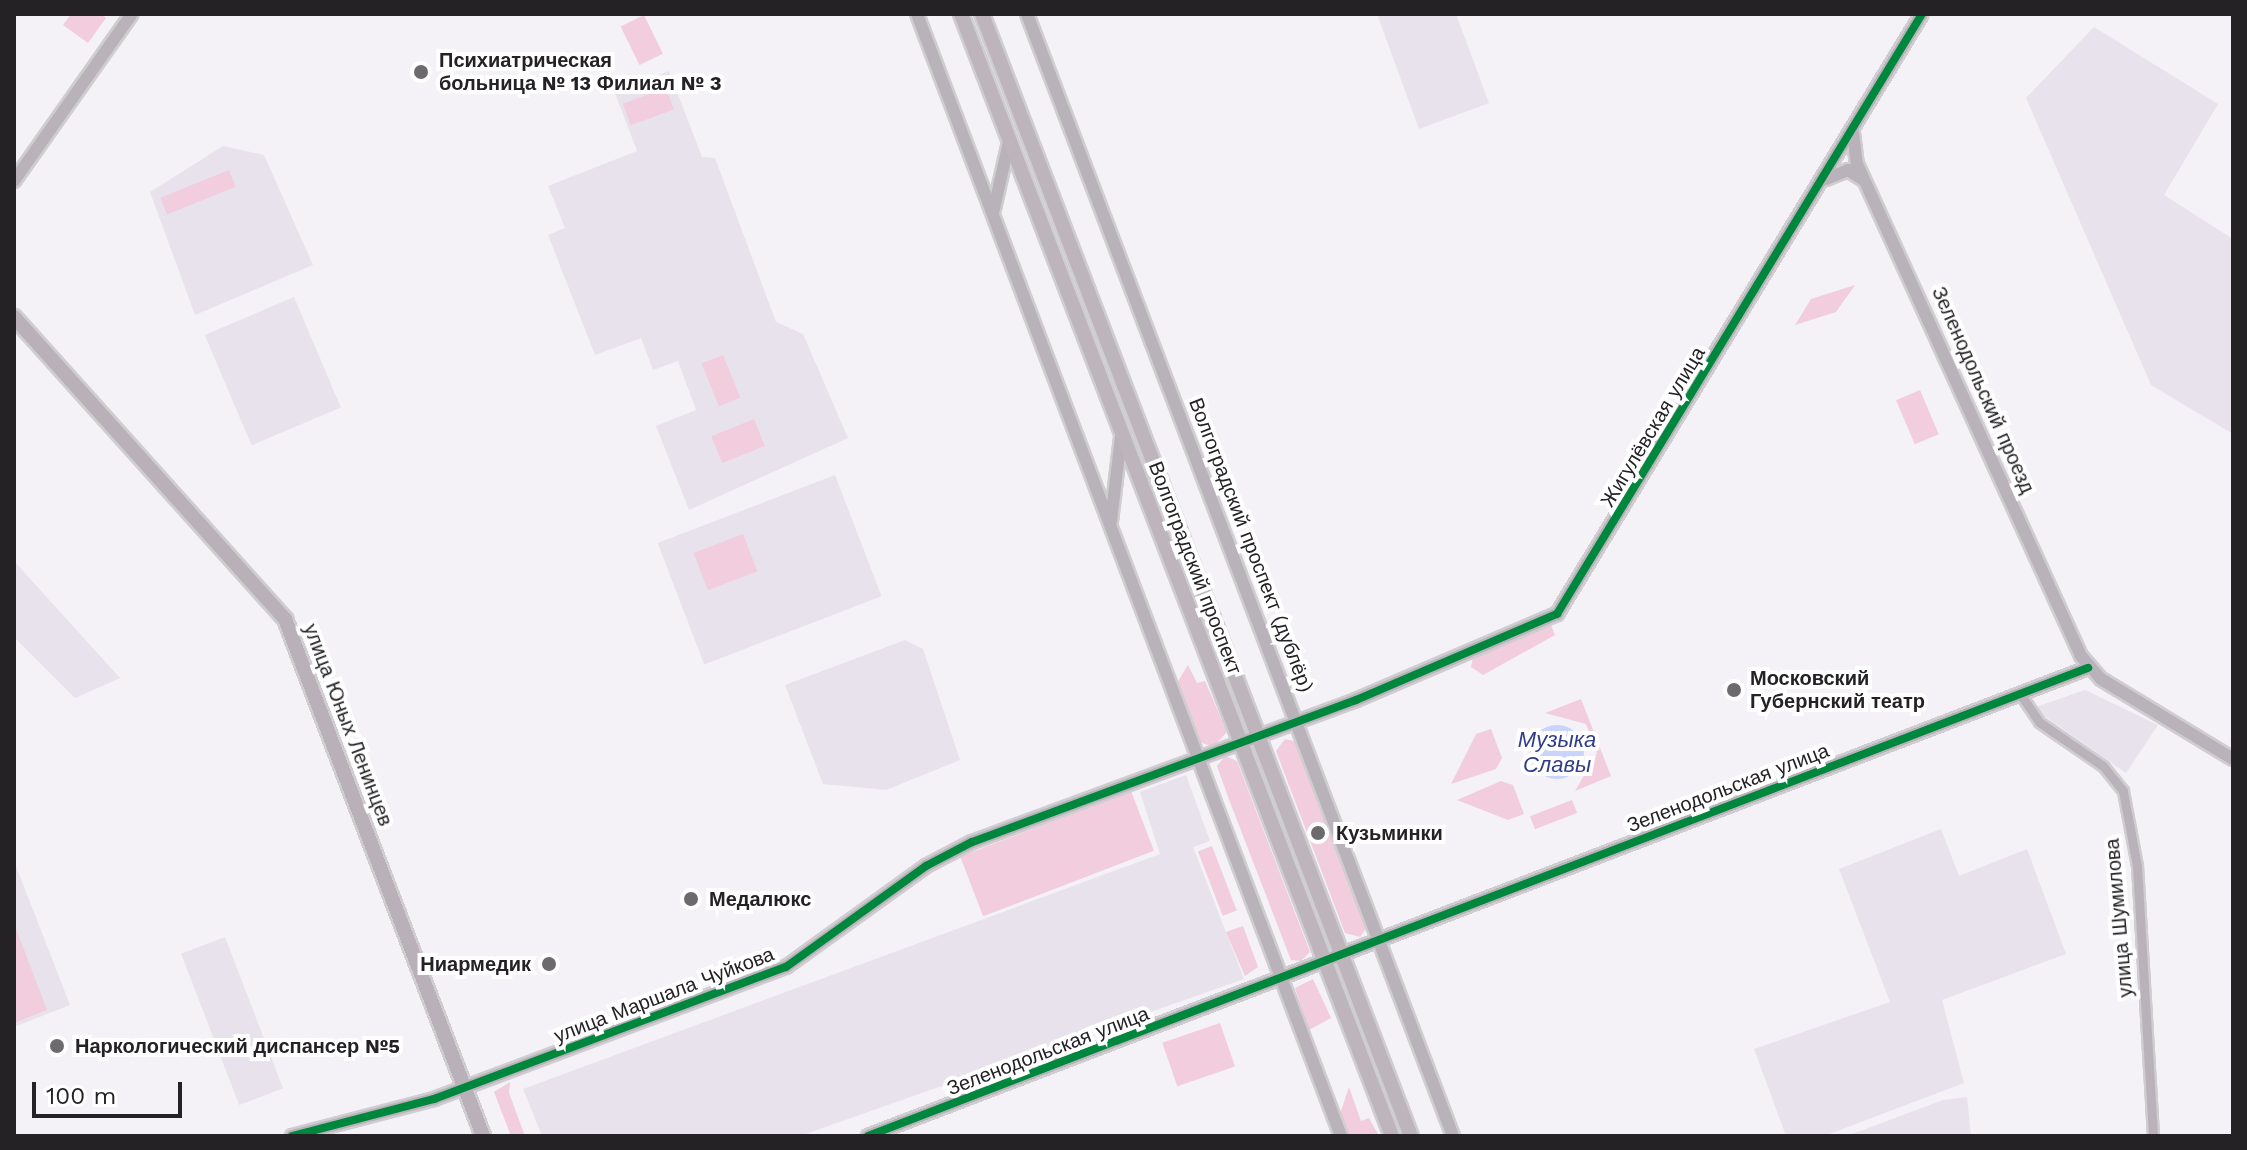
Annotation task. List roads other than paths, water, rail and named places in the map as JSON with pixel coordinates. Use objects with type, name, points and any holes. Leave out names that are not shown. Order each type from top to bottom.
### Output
[{"type":"main road","name":"Волгоградский проспект","points":[[961,14],[1392,1136]]},
{"type":"main road","name":"Волгоградский проспект","points":[[982,14],[1411,1136]]},
{"type":"main road","name":"улица Юных Ленинцев","points":[[14,317],[285,619],[483,1136]]},
{"type":"street","points":[[14,181],[132,14]]},
{"type":"street","points":[[917,14],[1341,1136]]},
{"type":"street","name":"Волгоградский проспект (дублёр)","points":[[1027,14],[1453,1136]]},
{"type":"street","name":"Жигулёвская улица","points":[[1241,744],[1557,614],[1922,14]]},
{"type":"street","name":"Зеленодольский проезд","points":[[1854,125],[1852,146],[1866,183],[2088,668]]},
{"type":"street","points":[[993,215],[1009,135]]},
{"type":"street","points":[[1814,194],[1839,170],[1866,183]]},
{"type":"street","points":[[1111,531],[1122,471],[1120,426]]},
{"type":"street","points":[[2088,668],[2233,759]]},
{"type":"street","name":"Зеленодольская улица","points":[[868,1136],[2088,668]]},
{"type":"street","name":"улица Шумилова","points":[[2021,695],[2039,722],[2103,766],[2123,791],[2137,866],[2153,1136]]},
{"type":"street","name":"улица Маршала Чуйкова","points":[[292,1136],[465,1087],[786,967],[944,856],[1241,744]]},
{"type":"water","name":"Музыка Славы","points":[[1557,725],[1576,733],[1584,752],[1576,771],[1557,779],[1538,771],[1530,752],[1538,733]]},
{"type":"place","name":"Психиатрическая больница № 13 Филиал № 3","points":[[421,72]]},
{"type":"place","name":"Московский Губернский театр","points":[[1734,690]]},
{"type":"place","name":"Кузьминки","points":[[1318,833]]},
{"type":"place","name":"Медалюкс","points":[[691,899]]},
{"type":"place","name":"Ниармедик","points":[[549,964]]},
{"type":"place","name":"Наркологический диспансер №5","points":[[57,1046]]}]
